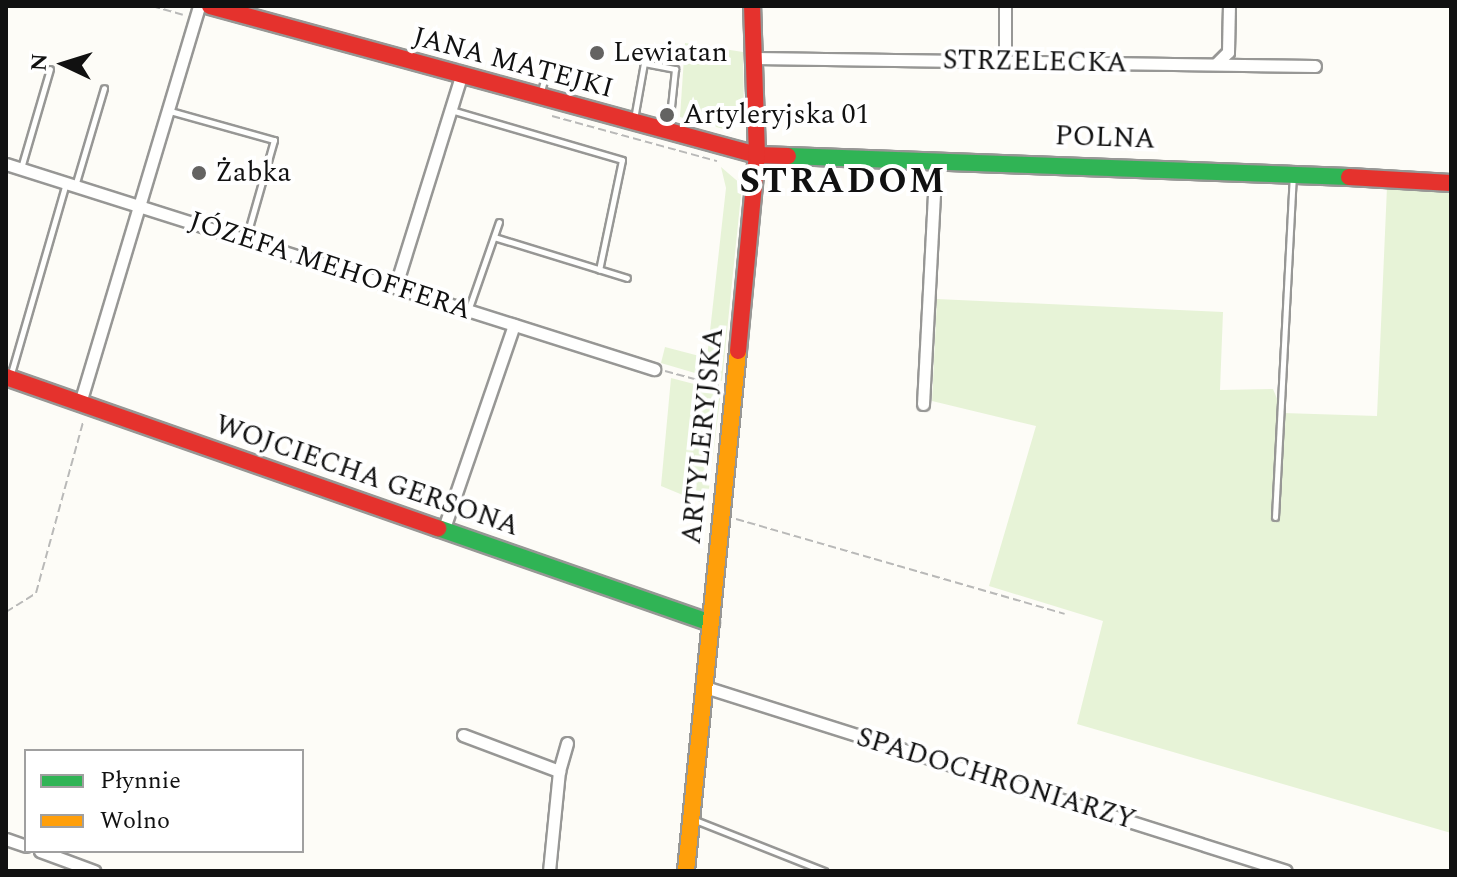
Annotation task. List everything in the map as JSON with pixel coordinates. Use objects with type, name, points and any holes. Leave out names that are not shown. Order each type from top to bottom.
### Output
[{"type":"street","name":"JANA MATEJKI","points":[[210,6],[757,155]]},
{"type":"street","name":"ARTYLERYJSKA","points":[[686,871],[757,155],[752,6]]},
{"type":"street","points":[[1005,6],[1005,61]]},
{"type":"street","points":[[1216,64],[1228,52],[1229,6]]},
{"type":"street","points":[[83,404],[197,12]]},
{"type":"street","name":"STRZELECKA","points":[[755,58],[1315,66]]},
{"type":"street","points":[[396,285],[461,76]]},
{"type":"street","name":"POLNA","points":[[757,155],[1293,174],[1451,183]]},
{"type":"street","points":[[923,404],[936,160]]},
{"type":"street","name":"JÓZEFA MEHOFFERA","points":[[6,164],[654,369]]},
{"type":"street","points":[[443,531],[514,325]]},
{"type":"street","name":"WOJCIECHA GERSONA","points":[[8,377],[711,623]]},
{"type":"street","name":"SPADOCHRONIARZY","points":[[705,687],[1286,871]]},
{"type":"street","points":[[463,735],[559,771]]},
{"type":"street","points":[[549,871],[559,771],[567,743]]},
{"type":"street","points":[[45,853],[94,871]]},
{"type":"lane","points":[[633,122],[644,63],[675,69],[671,107]]},
{"type":"lane","points":[[21,169],[50,69]]},
{"type":"lane","points":[[539,97],[544,80]]},
{"type":"lane","points":[[8,377],[104,88]]},
{"type":"lane","points":[[450,109],[622,160],[599,270]]},
{"type":"lane","points":[[167,110],[274,140],[246,239]]},
{"type":"lane","points":[[1275,517],[1293,174]]},
{"type":"lane","points":[[469,309],[499,222]]},
{"type":"lane","points":[[494,237],[627,278]]},
{"type":"lane","points":[[692,819],[824,871]]},
{"type":"path","points":[[152,6],[197,12]]},
{"type":"path","points":[[654,369],[733,388]]},
{"type":"path","points":[[6,612],[36,593],[83,404]]},
{"type":"path","points":[[721,515],[1065,614]]},
{"type":"green space","points":[[685,43],[743,52],[744,115],[727,130],[680,117]]},
{"type":"green space","points":[[721,167],[742,185],[722,381],[661,363],[665,347],[707,358],[726,188]]},
{"type":"green space","points":[[1387,187],[1451,189],[1451,833],[1077,724],[1103,621],[989,586],[1036,426],[932,401],[937,299],[1223,312],[1220,390],[1273,389],[1283,413],[1377,416]]},
{"type":"green space","points":[[671,378],[721,391],[707,505],[661,486]]},
{"type":"traffic: fast","points":[[788,156],[1349,177]]},
{"type":"traffic: fast","points":[[438,528],[711,623]]},
{"type":"traffic: slow","points":[[686,871],[738,351]]},
{"type":"traffic: jam","points":[[210,6],[757,155],[788,156]]},
{"type":"traffic: jam","points":[[738,351],[757,155],[752,6]]},
{"type":"traffic: jam","points":[[1349,177],[1451,183]]},
{"type":"traffic: jam","points":[[6,377],[438,528]]},
{"type":"place","name":"Lewiatan","points":[[597,53]]},
{"type":"place","name":"Artyleryjska 01","points":[[667,115]]},
{"type":"place","name":"Żabka","points":[[199,173]]},
{"type":"district","name":"STRADOM","points":[[843,182]]}]
